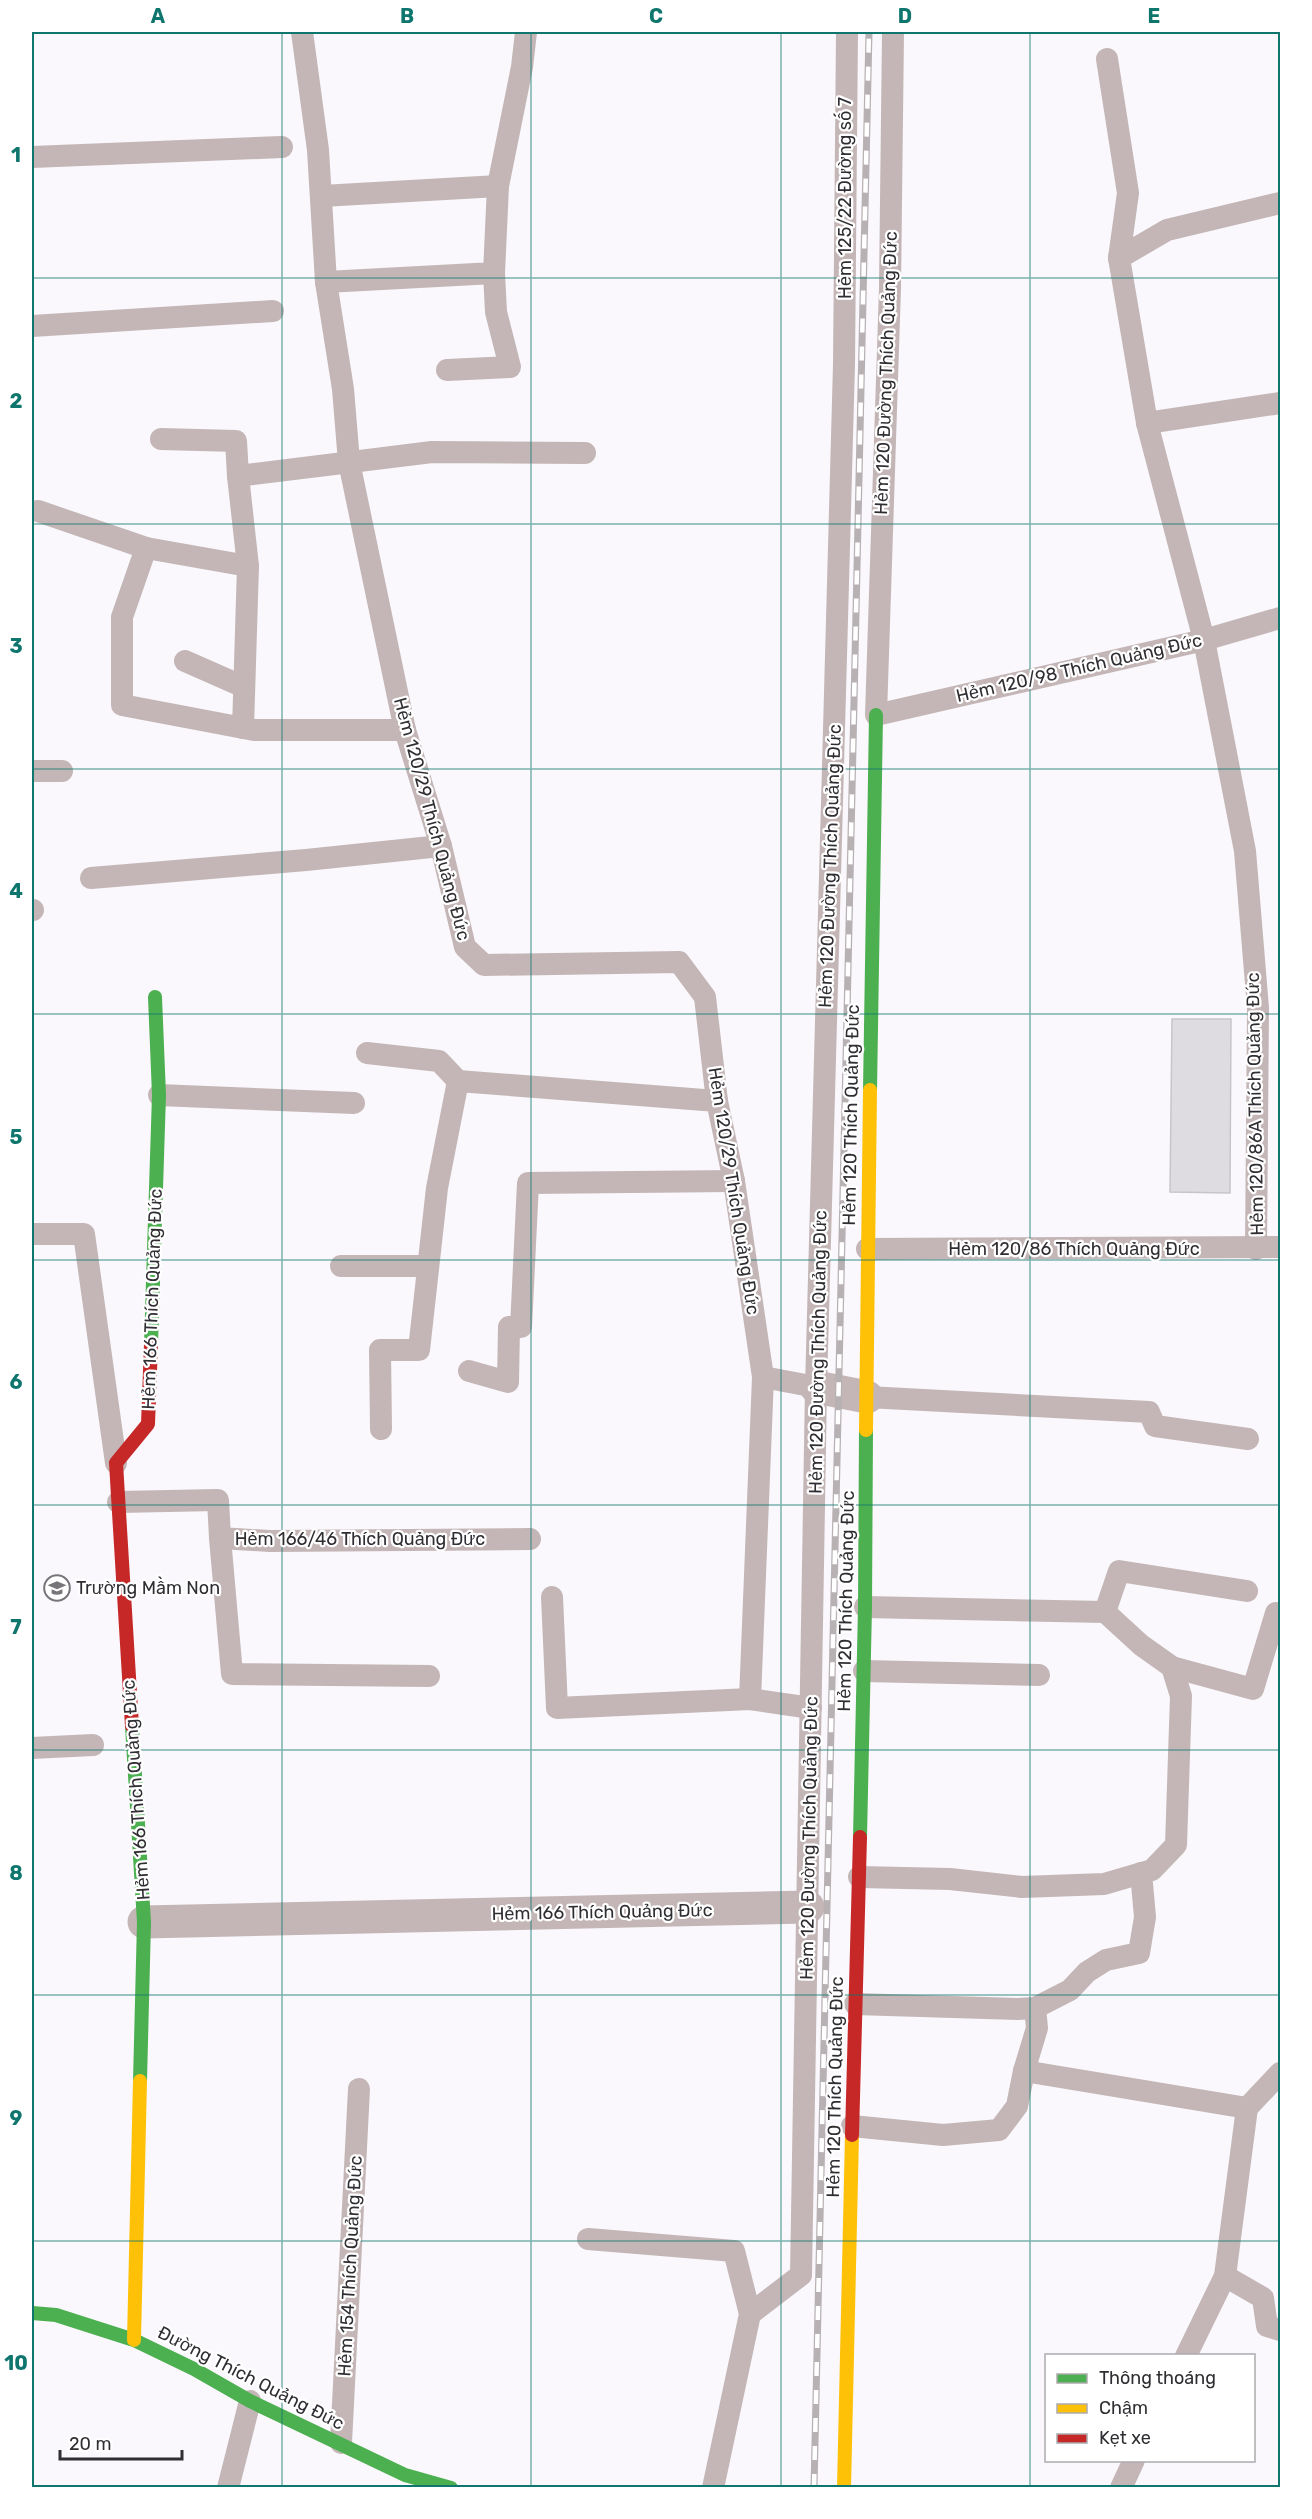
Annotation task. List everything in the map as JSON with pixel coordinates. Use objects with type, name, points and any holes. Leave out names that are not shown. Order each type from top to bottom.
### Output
[{"type":"street","name":"Hẻm 120 Thích Quảng Đức","points":[[844,2487],[864,1671],[867,1249],[876,715]]},
{"type":"street","name":"Hẻm 166 Thích Quảng Đức","points":[[134,2340],[144,1922],[116,1463],[148,1424],[159,1095],[155,998]]},
{"type":"street","points":[[816,1388],[867,1397]]},
{"type":"street","name":"Hẻm 166 Thích Quảng Đức","points":[[144,1922],[808,1907]]},
{"type":"street","name":"Đường Thích Quảng Đức","points":[[32,2313],[56,2315],[134,2340],[194,2369],[250,2401],[341,2444],[405,2481],[451,2487]]},
{"type":"lane","name":"Hẻm 120/29 Thích Quảng Đức","points":[[302,32],[322,196],[327,282],[343,389],[349,462],[405,730],[441,846],[465,947],[484,965],[679,962],[705,997],[717,1101],[734,1181],[763,1377],[750,1699]]},
{"type":"lane","points":[[447,370],[510,367],[496,312],[494,273],[498,186],[522,68],[526,32]]},
{"type":"lane","name":"Hẻm 125/22 Đường số 7","points":[[844,364],[847,32]]},
{"type":"lane","name":"Hẻm 120 Đường Thích Quảng Đức","points":[[876,715],[890,288],[893,32]]},
{"type":"lane","name":"Hẻm 120/86A Thích Quảng Đức","points":[[1107,59],[1128,194],[1119,258],[1147,423],[1204,640],[1245,851],[1258,1008],[1256,1249]]},
{"type":"lane","points":[[32,157],[282,147]]},
{"type":"lane","points":[[322,196],[498,186]]},
{"type":"lane","points":[[1119,258],[1167,230],[1281,203]]},
{"type":"lane","points":[[327,282],[494,273]]},
{"type":"lane","points":[[32,327],[273,311]]},
{"type":"lane","name":"Hẻm 120 Đường Thích Quảng Đức","points":[[750,2314],[801,2275],[816,1388],[844,364]]},
{"type":"lane","points":[[1147,423],[1281,403]]},
{"type":"lane","points":[[161,439],[237,441],[237,476],[248,566],[243,728]]},
{"type":"lane","points":[[237,476],[432,452],[585,453]]},
{"type":"lane","points":[[38,511],[146,548],[248,566]]},
{"type":"lane","points":[[146,548],[122,617],[122,705],[243,728],[405,730]]},
{"type":"lane","name":"Hẻm 120/98 Thích Quảng Đức","points":[[876,715],[1204,640],[1281,618]]},
{"type":"lane","points":[[185,661],[244,687]]},
{"type":"lane","points":[[32,771],[62,771]]},
{"type":"lane","points":[[91,878],[441,846]]},
{"type":"lane","points":[[367,1053],[439,1061],[458,1081],[717,1101]]},
{"type":"lane","points":[[381,1429],[380,1350],[419,1350],[437,1188],[458,1081]]},
{"type":"lane","points":[[159,1095],[354,1102]]},
{"type":"lane","points":[[469,1371],[508,1382],[509,1328],[521,1328],[528,1183],[734,1181]]},
{"type":"lane","points":[[32,1234],[84,1234],[116,1463]]},
{"type":"lane","name":"Hẻm 120/86 Thích Quảng Đức","points":[[867,1249],[1256,1249],[1281,1247]]},
{"type":"lane","points":[[341,1266],[428,1266]]},
{"type":"lane","points":[[763,1377],[816,1388]]},
{"type":"lane","points":[[867,1397],[1149,1412],[1155,1426],[1248,1439]]},
{"type":"lane","name":"Hẻm 166/46 Thích Quảng Đức","points":[[118,1502],[218,1500],[220,1538],[270,1541],[530,1539]]},
{"type":"lane","points":[[220,1538],[232,1674],[429,1676]]},
{"type":"lane","points":[[1105,1612],[1119,1571],[1248,1591]]},
{"type":"lane","points":[[552,1597],[557,1708],[750,1699],[811,1708]]},
{"type":"lane","points":[[865,1607],[1105,1612],[1141,1645],[1173,1667],[1252,1689],[1276,1613]]},
{"type":"lane","points":[[859,1877],[950,1879],[1022,1887],[1104,1884],[1152,1870],[1176,1845],[1180,1696],[1173,1667]]},
{"type":"lane","points":[[864,1671],[1039,1675]]},
{"type":"lane","points":[[32,1748],[93,1745]]},
{"type":"lane","points":[[855,2004],[1035,2008],[1070,1990],[1087,1972],[1106,1960],[1139,1953],[1145,1917],[1142,1873]]},
{"type":"lane","points":[[852,2126],[943,2135],[999,2130],[1017,2106],[1024,2071],[1037,2028],[1035,2008]]},
{"type":"lane","points":[[1024,2071],[1247,2108]]},
{"type":"lane","points":[[1186,2354],[1225,2276],[1247,2108],[1281,2073]]},
{"type":"lane","name":"Hẻm 154 Thích Quảng Đức","points":[[341,2444],[358,2089]]},
{"type":"lane","points":[[588,2239],[734,2252],[750,2314],[713,2487]]},
{"type":"lane","points":[[1225,2276],[1263,2298],[1267,2326],[1281,2330]]},
{"type":"lane","points":[[228,2487],[250,2401]]},
{"type":"lane","points":[[1121,2487],[1133,2462]]},
{"type":"building","points":[[1172,1019],[1231,1019],[1230,1193],[1170,1192]]},
{"type":"railway","points":[[814,2488],[869,32]]},
{"type":"traffic: fast","points":[[870,1090],[876,715]]},
{"type":"traffic: fast","points":[[151,1344],[159,1095],[155,997]]},
{"type":"traffic: fast","points":[[860,1837],[866,1430]]},
{"type":"traffic: fast","points":[[132,1726],[144,1922],[140,2081]]},
{"type":"traffic: fast","points":[[32,2313],[56,2315],[134,2340],[194,2369],[250,2401],[405,2475],[451,2488]]},
{"type":"traffic: slow","points":[[866,1430],[870,1090]]},
{"type":"traffic: slow","points":[[134,2340],[140,2081]]},
{"type":"traffic: slow","points":[[844,2488],[852,2135]]},
{"type":"traffic: jam","points":[[132,1726],[116,1463],[148,1424],[151,1344]]},
{"type":"traffic: jam","points":[[852,2135],[860,1837]]},
{"type":"place","name":"Trường Mầm Non","points":[[57,1588]]}]
